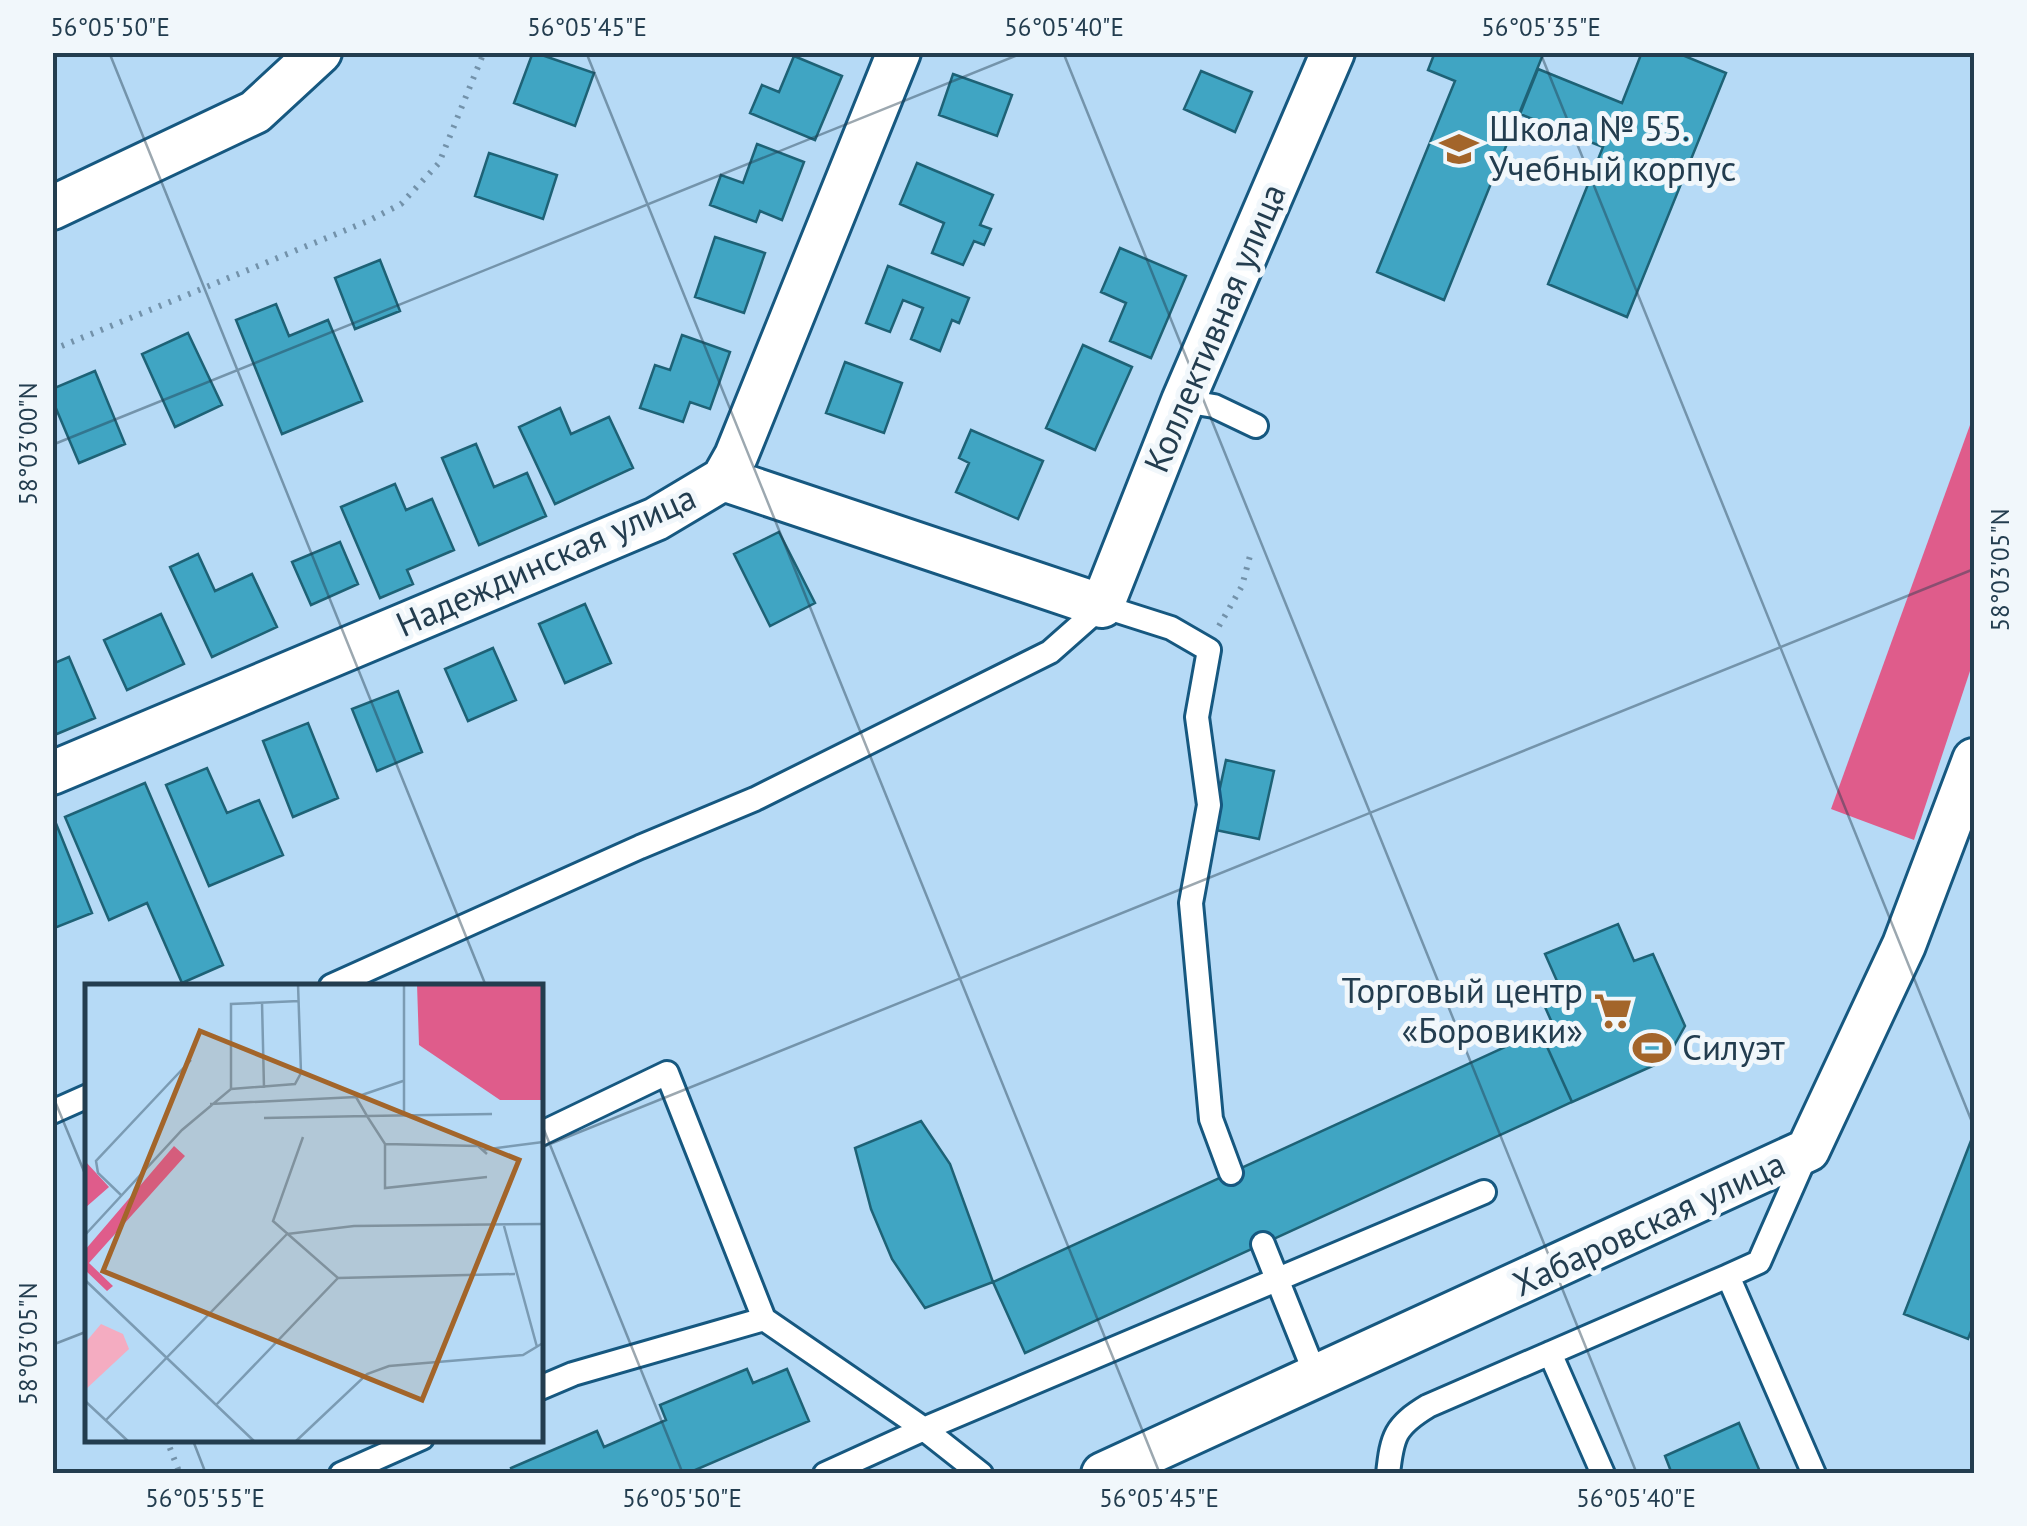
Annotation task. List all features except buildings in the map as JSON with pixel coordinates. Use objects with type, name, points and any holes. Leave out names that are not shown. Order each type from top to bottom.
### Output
[{"type":"street","points":[[52,208],[254,112],[320,52]]},
{"type":"street","name":"Надеждинская улица","points":[[52,774],[656,519],[723,479],[736,456],[899,52]]},
{"type":"street","name":"Коллективная улица","points":[[1102,606],[1183,401],[1332,52]]},
{"type":"street","points":[[723,479],[1102,606]]},
{"type":"street","name":"Хабаровская улица","points":[[1103,1474],[1808,1150],[1904,945],[1974,760]]},
{"type":"lane","points":[[1183,401],[1214,406],[1256,426]]},
{"type":"lane","points":[[335,984],[755,799],[1050,652],[1102,606],[1171,628],[1208,650],[1198,717],[1210,805],[1191,904],[1211,1119],[1231,1173]]},
{"type":"lane","points":[[542,1133],[667,1073],[764,1319],[981,1474]]},
{"type":"lane","points":[[52,1112],[85,1097]]},
{"type":"lane","points":[[1388,1474],[1394,1435],[1406,1420],[1428,1406],[1759,1262],[1808,1150]]},
{"type":"lane","points":[[824,1474],[1484,1192]]},
{"type":"lane","points":[[1263,1244],[1316,1376]]},
{"type":"lane","points":[[1728,1276],[1814,1474]]},
{"type":"lane","points":[[542,1387],[572,1374],[764,1319]]},
{"type":"lane","points":[[1550,1353],[1603,1474]]},
{"type":"lane","points":[[341,1474],[415,1441]]},
{"type":"path","points":[[52,350],[402,204],[439,163],[484,52]]},
{"type":"path","points":[[1208,650],[1242,586],[1250,552]]},
{"type":"path","points":[[167,1441],[180,1474]]},
{"type":"shaded area","points":[[1974,414],[1974,659],[1914,840],[1831,809]]},
{"type":"place","name":"Школа № 55. Учебный корпус","points":[[1459,149]]},
{"type":"place","name":"Торговый центр «Боровики»","points":[[1613,1011]]},
{"type":"place","name":"Силуэт","points":[[1652,1048]]}]
